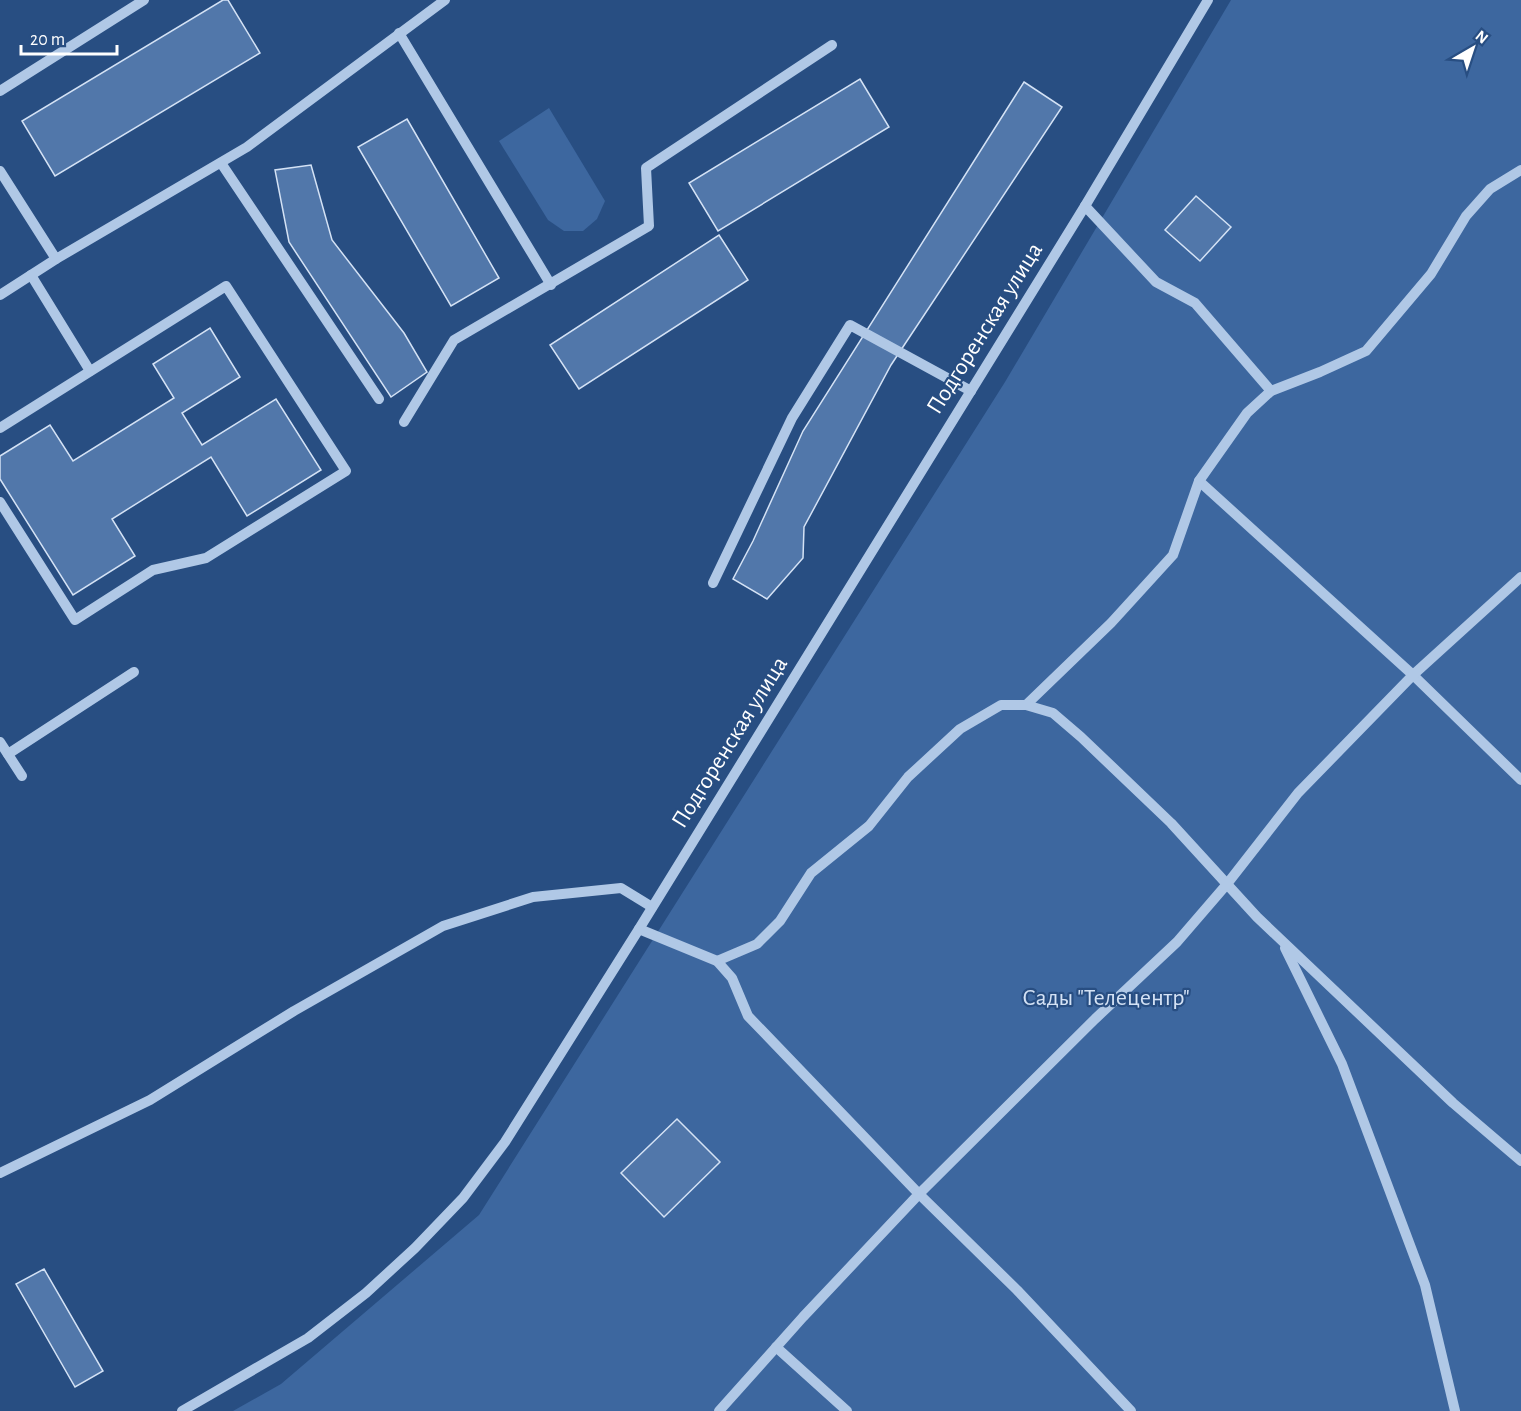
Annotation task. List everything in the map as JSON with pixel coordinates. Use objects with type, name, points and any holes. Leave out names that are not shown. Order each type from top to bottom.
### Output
[{"type":"street","points":[[0,90],[144,0]]},
{"type":"street","points":[[0,295],[56,259],[247,147],[445,0]]},
{"type":"street","name":"Подгоренская улица","points":[[182,1411],[309,1338],[366,1293],[415,1248],[463,1198],[506,1142],[971,391],[1208,0]]},
{"type":"street","points":[[399,33],[551,285]]},
{"type":"street","points":[[404,422],[454,340],[649,226],[646,168],[832,45]]},
{"type":"street","points":[[221,163],[379,399]]},
{"type":"street","points":[[1026,705],[1111,623],[1173,555],[1199,481],[1247,413],[1271,391],[1366,351],[1431,274],[1466,216],[1490,189],[1521,170]]},
{"type":"street","points":[[0,171],[56,259]]},
{"type":"street","points":[[1084,206],[1156,282],[1195,303],[1271,391]]},
{"type":"street","points":[[31,275],[90,371]]},
{"type":"street","points":[[0,428],[226,286],[346,471],[206,558],[153,570],[75,620],[0,502]]},
{"type":"street","points":[[713,583],[792,418],[850,325],[971,391]]},
{"type":"street","points":[[1199,481],[1413,675],[1521,780]]},
{"type":"street","points":[[719,1411],[919,1194],[1095,1019],[1177,942],[1227,884],[1298,794],[1413,675],[1521,577]]},
{"type":"street","points":[[8,754],[134,672]]},
{"type":"street","points":[[717,961],[758,944],[780,921],[811,873],[869,826],[908,777],[960,729],[1001,705],[1026,705],[1053,713],[1082,737],[1171,823],[1282,940],[1453,1103],[1521,1161]]},
{"type":"street","points":[[0,742],[22,776]]},
{"type":"street","points":[[0,1173],[150,1100],[294,1011],[443,926],[533,897],[555,894],[621,888],[652,907]]},
{"type":"street","points":[[639,929],[717,961],[732,978],[748,1016],[919,1194],[1017,1290],[1131,1411]]},
{"type":"street","points":[[1282,940],[1342,1064],[1425,1285],[1455,1411]]},
{"type":"street","points":[[776,1347],[847,1411]]},
{"type":"green space","name":"Сады \"Телецентр\"","points":[[1231,0],[1521,0],[1521,1411],[233,1411],[281,1384],[479,1215],[1005,382]]},
{"type":"green space","points":[[549,108],[605,201],[597,219],[583,231],[564,231],[548,220],[499,141]]},
{"type":"building","points":[[223,0],[228,0],[260,53],[55,176],[22,121]]},
{"type":"building","points":[[860,79],[889,127],[718,231],[689,183]]},
{"type":"building","points":[[1024,82],[1062,107],[891,365],[804,527],[803,558],[767,599],[733,579],[753,541],[803,431]]},
{"type":"building","points":[[407,119],[499,278],[451,306],[358,147]]},
{"type":"building","points":[[311,165],[332,240],[404,333],[427,372],[391,397],[289,242],[275,170]]},
{"type":"building","points":[[1196,196],[1231,227],[1200,261],[1165,230]]},
{"type":"building","points":[[719,235],[748,280],[579,389],[550,345]]},
{"type":"building","points":[[210,328],[240,377],[182,413],[202,445],[276,399],[321,470],[247,516],[211,457],[112,519],[135,556],[73,595],[0,479],[0,456],[50,425],[73,461],[174,398],[153,364]]},
{"type":"building","points":[[677,1119],[720,1162],[664,1217],[621,1173]]},
{"type":"building","points":[[44,1269],[103,1371],[75,1387],[16,1284]]}]
